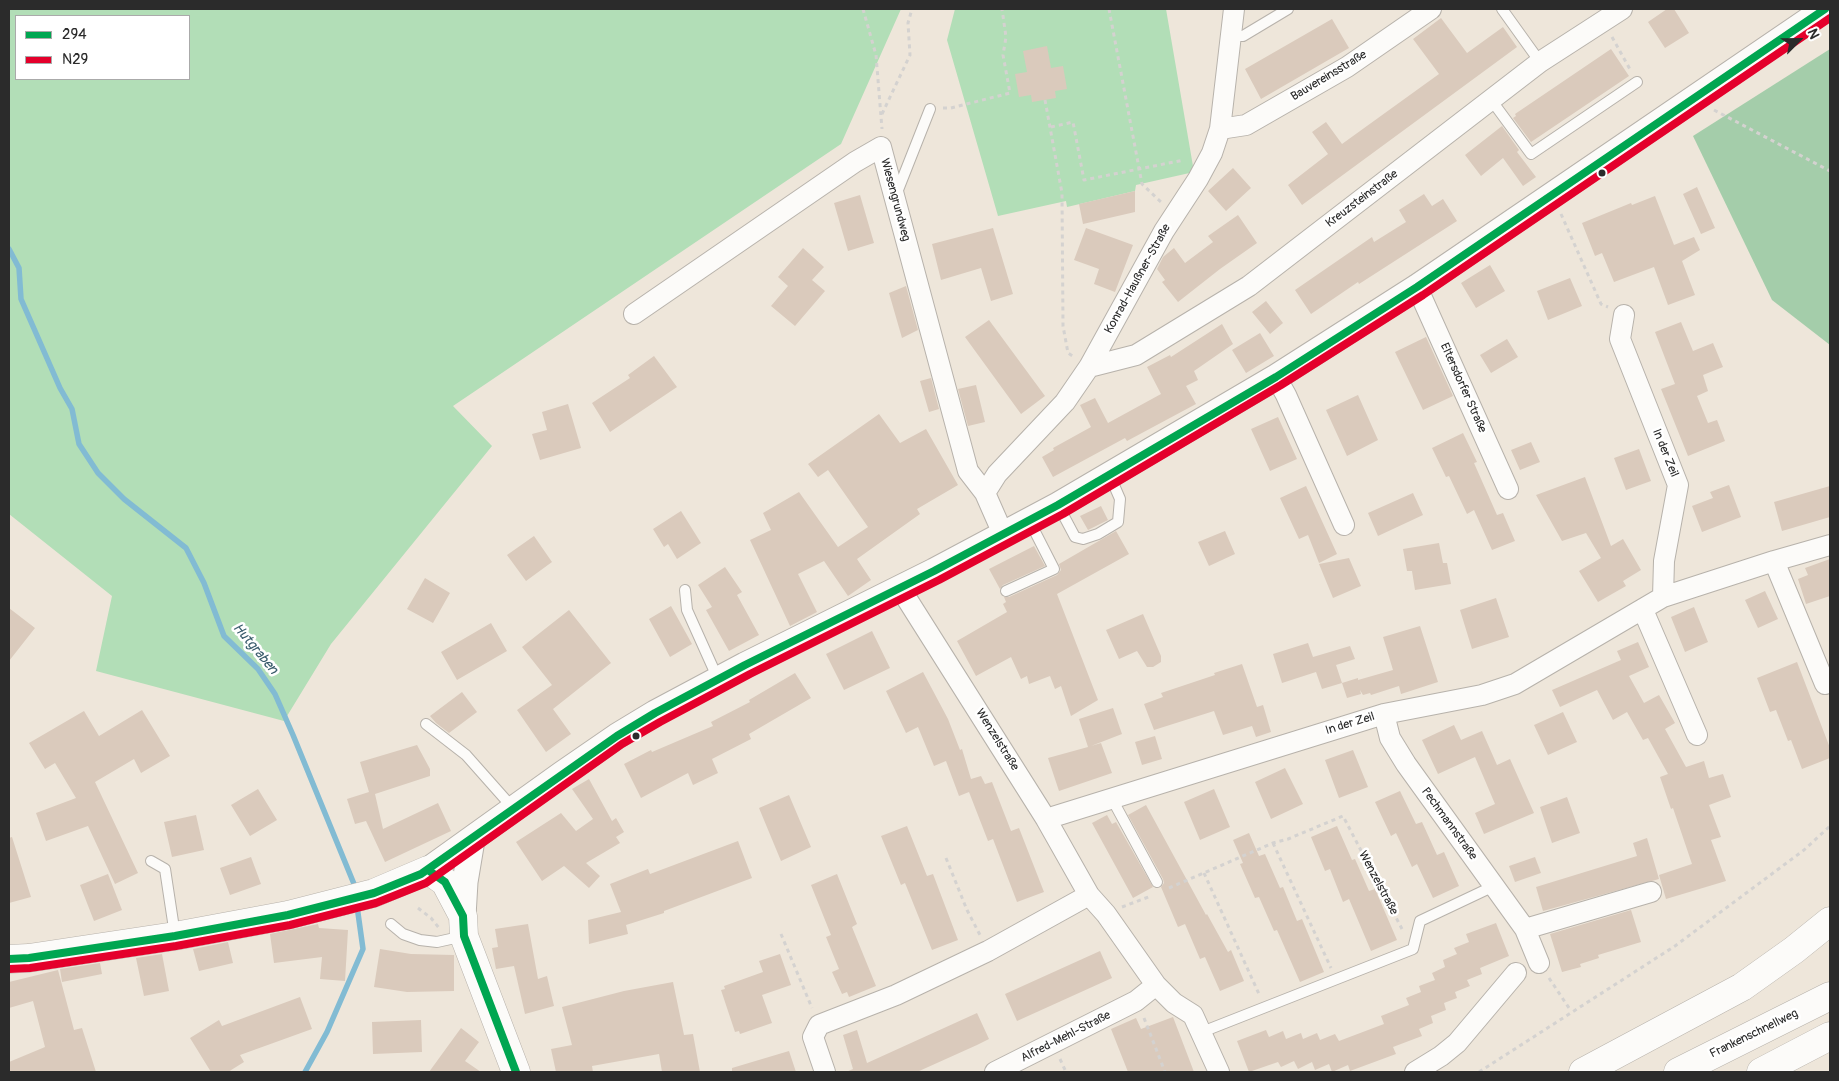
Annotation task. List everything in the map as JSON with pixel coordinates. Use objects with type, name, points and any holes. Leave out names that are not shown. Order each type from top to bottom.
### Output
[{"type":"main road","points":[[9,959],[29,958],[175,936],[288,915],[374,893],[424,872],[443,913],[458,931],[516,1072]]},
{"type":"main road","points":[[1583,1072],[1742,987],[1830,922]]},
{"type":"main road","name":"Frankenschnellweg","points":[[1678,1072],[1830,996]]},
{"type":"main road","points":[[1761,1072],[1830,1036]]},
{"type":"street","name":"Konrad-Haußner-Straße","points":[[985,493],[997,474],[1066,402],[1089,367],[1164,231],[1212,154],[1220,129],[1234,9]]},
{"type":"street","name":"Bauvereinsstraße","points":[[1220,129],[1246,125],[1347,67],[1431,9]]},
{"type":"street","name":"Kreuzsteinstraße","points":[[1089,367],[1136,355],[1249,286],[1492,101],[1540,62],[1622,9]]},
{"type":"street","points":[[424,872],[617,736],[655,713],[1058,505],[1276,377],[1417,287],[1552,195],[1703,102],[1825,9]]},
{"type":"street","name":"Wiesengrundweg","points":[[634,314],[856,162],[881,147],[968,471],[985,493],[1003,534]]},
{"type":"street","name":"Eltersdorfer Straße","points":[[1417,287],[1508,490]]},
{"type":"street","name":"In der Zeil","points":[[1624,315],[1620,339],[1678,485],[1664,561],[1663,597]]},
{"type":"street","points":[[1276,377],[1286,395],[1344,525]]},
{"type":"street","name":"In der Zeil","points":[[1046,818],[1384,714],[1482,696],[1515,684],[1663,597],[1830,545]]},
{"type":"street","points":[[1774,561],[1826,684]]},
{"type":"street","name":"Wenzelstraße","points":[[900,588],[1046,818],[1089,895],[1106,914],[1156,984],[1174,1003],[1193,1015],[1202,1032]]},
{"type":"street","points":[[1643,610],[1698,735]]},
{"type":"street","name":"Pechmannstraße","points":[[1384,714],[1390,738],[1406,764],[1525,929],[1538,963]]},
{"type":"street","points":[[458,931],[472,840]]},
{"type":"street","points":[[1525,929],[1651,892]]},
{"type":"street","points":[[825,1072],[813,1037],[818,1025],[896,994],[988,951],[1089,895]]},
{"type":"street","points":[[1415,1072],[1441,1056],[1457,1043],[1516,973]]},
{"type":"street","name":"Alfred-Mehl-Straße","points":[[995,1072],[1136,1001],[1156,984]]},
{"type":"street","points":[[1202,1032],[1219,1072]]},
{"type":"lane","points":[[1230,36],[1243,36],[1288,9]]},
{"type":"lane","points":[[1502,9],[1540,62]]},
{"type":"lane","points":[[1492,101],[1531,154],[1637,82]]},
{"type":"lane","points":[[895,198],[930,109]]},
{"type":"lane","points":[[1058,505],[1075,537],[1083,539],[1105,530],[1118,522],[1120,499],[1110,476]]},
{"type":"lane","points":[[1006,591],[1054,569],[1029,520]]},
{"type":"lane","points":[[685,590],[687,610],[718,679]]},
{"type":"lane","points":[[426,724],[466,755],[514,809]]},
{"type":"lane","points":[[1111,798],[1160,887]]},
{"type":"lane","points":[[151,861],[164,869],[175,936]]},
{"type":"lane","points":[[1202,1032],[1413,949],[1420,921],[1494,886]]},
{"type":"lane","points":[[391,924],[402,934],[420,940],[437,942],[458,931]]},
{"type":"path","points":[[863,9],[876,55],[881,114],[881,147]]},
{"type":"path","points":[[881,114],[910,55],[908,23],[912,9]]},
{"type":"path","points":[[930,109],[951,108],[1010,93],[1003,55],[1006,37],[1002,9]]},
{"type":"path","points":[[1109,9],[1142,184],[1175,216]]},
{"type":"path","points":[[1604,22],[1637,82]]},
{"type":"path","points":[[1046,100],[1062,193],[1063,326],[1068,353],[1089,367]]},
{"type":"path","points":[[1703,102],[1830,171]]},
{"type":"path","points":[[1051,127],[1073,122],[1084,180],[1184,160]]},
{"type":"path","points":[[1552,195],[1601,304],[1624,315]]},
{"type":"path","name":"Wenzelstraße","points":[[1273,842],[1288,839],[1343,816],[1413,949]]},
{"type":"path","points":[[1479,1072],[1508,1055],[1571,1011],[1675,946],[1804,850],[1830,826]]},
{"type":"path","points":[[1160,887],[1204,873],[1273,842],[1336,980]]},
{"type":"path","points":[[946,858],[967,910],[988,951]]},
{"type":"path","points":[[1204,873],[1266,1008]]},
{"type":"path","points":[[1106,914],[1154,895]]},
{"type":"path","points":[[418,908],[432,918],[458,931]]},
{"type":"path","points":[[781,934],[818,1025]]},
{"type":"path","points":[[1538,963],[1571,1011]]},
{"type":"path","points":[[1136,1001],[1165,1072]]},
{"type":"green space","points":[[9,9],[901,9],[841,144],[453,406],[492,446],[331,644],[284,721],[96,671],[112,596],[9,514]]},
{"type":"green space","points":[[955,9],[1166,9],[1194,172],[1136,185],[1135,191],[1067,207],[1066,201],[998,216],[947,40]]},
{"type":"green space","points":[[1830,49],[1830,345],[1772,300],[1693,136]]},
{"type":"building","points":[[1667,9],[1674,9],[1689,33],[1665,48],[1648,22]]},
{"type":"building","points":[[1441,18],[1467,53],[1503,27],[1517,47],[1302,205],[1288,185],[1328,154],[1312,132],[1326,122],[1342,144],[1439,74],[1413,39]]},
{"type":"building","points":[[1332,19],[1349,48],[1261,99],[1245,69]]},
{"type":"building","points":[[1047,46],[1051,68],[1063,66],[1067,89],[1055,91],[1056,98],[1032,102],[1031,95],[1019,97],[1015,74],[1027,72],[1023,51]]},
{"type":"building","points":[[1611,49],[1629,76],[1531,142],[1513,118],[1516,116],[1515,114]]},
{"type":"building","points":[[1502,126],[1519,150],[1517,152],[1536,177],[1523,186],[1503,158],[1481,176],[1465,155]]},
{"type":"building","points":[[1233,168],[1251,188],[1226,211],[1208,191]]},
{"type":"building","points":[[1697,187],[1715,228],[1701,234],[1683,194]]},
{"type":"building","points":[[1135,191],[1135,212],[1083,224],[1079,204]]},
{"type":"building","points":[[1424,194],[1432,206],[1443,199],[1457,221],[1359,284],[1358,282],[1311,314],[1295,290],[1372,237],[1374,242],[1406,222],[1399,210]]},
{"type":"building","points":[[860,195],[874,243],[848,251],[834,203]]},
{"type":"building","points":[[1655,196],[1674,245],[1694,237],[1700,250],[1682,261],[1695,295],[1668,305],[1654,267],[1614,282],[1602,253],[1595,256],[1582,223],[1631,203],[1632,205]]},
{"type":"building","points":[[1238,215],[1257,243],[1178,302],[1162,282],[1165,280],[1157,269],[1163,257],[1174,248],[1185,263],[1213,242],[1208,236]]},
{"type":"building","points":[[993,228],[1013,294],[991,301],[981,268],[941,280],[932,244]]},
{"type":"building","points":[[1086,228],[1133,245],[1115,292],[1094,284],[1099,269],[1074,260]]},
{"type":"building","points":[[803,248],[824,267],[812,280],[825,291],[795,326],[771,306],[788,286],[778,277]]},
{"type":"building","points":[[1490,265],[1505,291],[1476,308],[1461,283]]},
{"type":"building","points":[[1570,278],[1582,306],[1548,320],[1537,291]]},
{"type":"building","points":[[906,286],[918,330],[902,338],[889,293]]},
{"type":"building","points":[[1266,301],[1283,323],[1270,334],[1252,312]]},
{"type":"building","points":[[989,320],[1045,396],[1021,414],[965,337]]},
{"type":"building","points":[[1681,322],[1693,351],[1713,343],[1723,367],[1703,375],[1708,391],[1697,396],[1708,423],[1717,420],[1725,441],[1688,456],[1661,389],[1675,384],[1655,332]]},
{"type":"building","points":[[1222,324],[1233,344],[1194,371],[1198,380],[1186,386],[1196,404],[1127,441],[1125,438],[1053,477],[1042,457],[1054,450],[1053,448],[1091,427],[1080,405],[1095,398],[1108,423],[1161,394],[1147,367],[1170,355],[1171,357]]},
{"type":"building","points":[[1260,333],[1274,356],[1246,373],[1232,350]]},
{"type":"building","points":[[1426,337],[1453,396],[1423,410],[1395,352]]},
{"type":"building","points":[[1507,339],[1518,357],[1491,373],[1480,355]]},
{"type":"building","points":[[654,356],[677,387],[610,432],[592,403],[630,378],[628,375]]},
{"type":"building","points":[[931,378],[939,409],[929,412],[920,381]]},
{"type":"building","points":[[976,385],[985,422],[968,426],[958,389]]},
{"type":"building","points":[[1358,395],[1378,440],[1347,456],[1326,410]]},
{"type":"building","points":[[568,404],[581,448],[540,460],[532,434],[547,430],[542,412]]},
{"type":"building","points":[[879,414],[900,443],[926,429],[958,485],[917,509],[920,514],[857,559],[871,580],[848,596],[824,561],[798,574],[817,612],[790,626],[750,540],[771,530],[763,513],[799,492],[838,547],[868,527],[828,470],[818,477],[808,464]]},
{"type":"building","points":[[1278,417],[1297,459],[1270,471],[1251,429]]},
{"type":"building","points":[[1463,433],[1477,462],[1474,463],[1497,515],[1503,513],[1515,541],[1492,550],[1474,510],[1467,514],[1449,476],[1446,477],[1432,448]]},
{"type":"building","points":[[1531,442],[1540,462],[1520,470],[1511,450]]},
{"type":"building","points":[[1639,449],[1651,481],[1626,490],[1614,458]]},
{"type":"building","points":[[1585,477],[1611,546],[1623,539],[1641,570],[1623,581],[1626,586],[1598,602],[1579,571],[1601,558],[1586,533],[1562,541],[1536,495]]},
{"type":"building","points":[[1729,485],[1741,517],[1702,532],[1692,506],[1713,498],[1710,492]]},
{"type":"building","points":[[1306,486],[1337,554],[1319,563],[1308,535],[1299,539],[1280,498]]},
{"type":"building","points":[[1830,486],[1830,517],[1782,531],[1774,502]]},
{"type":"building","points":[[1413,493],[1423,515],[1378,536],[1368,513]]},
{"type":"building","points":[[1101,506],[1108,520],[1088,530],[1080,516]]},
{"type":"building","points":[[681,511],[701,543],[677,559],[668,544],[664,547],[653,529]]},
{"type":"building","points":[[1116,531],[1129,554],[1057,594],[1098,700],[1071,716],[1061,686],[1055,689],[1050,676],[1029,684],[1027,676],[1021,679],[1011,657],[976,676],[957,641],[1007,612],[1003,604],[1006,602],[1004,597],[1009,597],[1057,575],[1061,570],[1059,564]]},
{"type":"building","points":[[1225,531],[1235,554],[1209,566],[1198,542]]},
{"type":"building","points":[[534,536],[552,562],[526,581],[507,555]]},
{"type":"building","points":[[1439,543],[1443,563],[1447,563],[1451,584],[1415,590],[1412,571],[1407,571],[1403,549]]},
{"type":"building","points":[[1034,546],[1045,566],[1003,585],[1000,589],[989,569]]},
{"type":"building","points":[[1349,558],[1361,586],[1333,598],[1319,564]]},
{"type":"building","points":[[1830,559],[1830,596],[1806,604],[1798,579],[1808,575],[1805,568]]},
{"type":"building","points":[[725,567],[742,592],[737,595],[759,635],[729,651],[706,610],[712,607],[698,585]]},
{"type":"building","points":[[425,578],[450,593],[433,623],[407,609]]},
{"type":"building","points":[[1765,591],[1778,619],[1758,628],[1745,600]]},
{"type":"building","points":[[1496,598],[1509,637],[1472,649],[1460,610]]},
{"type":"building","points":[[671,606],[692,644],[670,657],[649,619]]},
{"type":"building","points":[[1694,607],[1708,642],[1685,652],[1671,617]]},
{"type":"building","points":[[9,608],[35,628],[9,661]]},
{"type":"building","points":[[569,610],[611,663],[553,709],[571,734],[546,752],[517,710],[552,685],[522,647]]},
{"type":"building","points":[[1143,614],[1161,656],[1161,662],[1153,667],[1147,667],[1137,651],[1119,659],[1106,630]]},
{"type":"building","points":[[491,623],[507,651],[457,680],[441,652]]},
{"type":"building","points":[[1420,626],[1438,682],[1401,694],[1399,686],[1371,695],[1370,693],[1363,695],[1360,690],[1361,694],[1347,698],[1342,683],[1393,670],[1383,637]]},
{"type":"building","points":[[872,631],[890,668],[844,690],[826,654]]},
{"type":"building","points":[[1638,642],[1649,667],[1629,676],[1644,703],[1659,695],[1675,723],[1665,729],[1686,767],[1704,761],[1709,778],[1723,774],[1731,797],[1709,805],[1721,837],[1711,840],[1726,881],[1666,899],[1659,875],[1692,864],[1660,777],[1668,774],[1648,738],[1643,740],[1627,712],[1613,720],[1597,690],[1560,707],[1552,690],[1621,660],[1617,651]]},
{"type":"building","points":[[1308,643],[1313,657],[1350,646],[1355,659],[1336,665],[1342,683],[1322,689],[1316,672],[1282,683],[1273,654]]},
{"type":"building","points":[[1797,662],[1830,748],[1830,758],[1802,769],[1791,740],[1788,741],[1776,710],[1770,712],[1757,678]]},
{"type":"building","points":[[1242,664],[1257,707],[1263,705],[1271,732],[1256,737],[1252,726],[1223,735],[1214,711],[1154,730],[1144,704],[1163,697],[1161,693]]},
{"type":"building","points":[[923,672],[948,719],[960,750],[962,749],[971,779],[981,776],[985,784],[992,782],[1011,831],[1019,828],[1044,892],[1017,902],[993,839],[988,841],[969,792],[959,796],[946,761],[934,766],[918,727],[906,733],[886,691]]},
{"type":"building","points":[[795,673],[811,698],[749,734],[751,739],[712,759],[718,773],[693,785],[688,773],[641,798],[624,764],[651,750],[652,752],[713,726],[711,722],[750,702],[749,700]]},
{"type":"building","points":[[462,692],[477,712],[449,733],[430,716]]},
{"type":"building","points":[[1113,708],[1122,734],[1091,746],[1101,743],[1112,773],[1059,791],[1048,758],[1088,747],[1079,719]]},
{"type":"building","points":[[142,710],[170,756],[141,773],[134,759],[95,782],[138,873],[115,884],[88,826],[46,841],[36,813],[76,798],[55,763],[45,769],[29,743],[84,711],[99,736]]},
{"type":"building","points":[[1563,712],[1577,742],[1548,755],[1534,725]]},
{"type":"building","points":[[1454,725],[1461,740],[1482,731],[1497,765],[1510,759],[1534,813],[1484,834],[1475,813],[1495,804],[1475,757],[1438,774],[1422,740]]},
{"type":"building","points":[[1155,736],[1162,759],[1142,765],[1135,742]]},
{"type":"building","points":[[417,745],[430,769],[430,776],[375,794],[383,829],[438,803],[451,831],[385,862],[366,821],[355,824],[347,799],[369,792],[360,762]]},
{"type":"building","points":[[1353,750],[1368,787],[1339,798],[1325,760]]},
{"type":"building","points":[[1285,768],[1303,804],[1271,819],[1255,782]]},
{"type":"building","points":[[589,779],[612,821],[616,818],[624,832],[616,837],[620,843],[586,863],[600,876],[589,888],[564,866],[542,881],[516,842],[561,813],[576,831],[593,819],[572,789]]},
{"type":"building","points":[[258,789],[277,820],[250,836],[231,805]]},
{"type":"building","points":[[1214,789],[1230,827],[1200,840],[1184,802]]},
{"type":"building","points":[[1400,791],[1416,824],[1422,822],[1437,855],[1444,852],[1459,886],[1433,898],[1417,864],[1412,867],[1396,833],[1391,836],[1375,802]]},
{"type":"building","points":[[789,795],[811,847],[781,861],[759,808]]},
{"type":"building","points":[[1567,797],[1580,833],[1552,843],[1540,807]]},
{"type":"building","points":[[1146,805],[1206,915],[1228,952],[1231,950],[1244,981],[1220,991],[1205,957],[1200,959],[1185,924],[1178,927],[1161,887],[1164,883],[1163,879],[1128,815]]},
{"type":"building","points":[[196,815],[204,850],[172,857],[164,822]]},
{"type":"building","points":[[1107,815],[1112,824],[1116,822],[1153,887],[1133,898],[1092,823]]},
{"type":"building","points":[[907,826],[927,876],[933,874],[958,940],[932,950],[905,883],[901,885],[881,836]]},
{"type":"building","points":[[1337,826],[1352,860],[1355,859],[1369,891],[1375,889],[1397,940],[1371,951],[1349,899],[1343,902],[1330,869],[1325,871],[1311,837]]},
{"type":"building","points":[[1249,833],[1259,856],[1265,854],[1280,888],[1283,887],[1297,921],[1302,919],[1324,972],[1300,982],[1277,930],[1274,931],[1259,897],[1255,898],[1240,864],[1243,863],[1233,840]]},
{"type":"building","points":[[12,837],[31,897],[9,903],[9,838]]},
{"type":"building","points":[[1647,838],[1659,879],[1543,911],[1536,887],[1637,856],[1633,843]]},
{"type":"building","points":[[738,841],[752,878],[664,911],[664,913],[626,925],[628,934],[589,944],[588,920],[621,912],[610,884],[648,869],[650,874]]},
{"type":"building","points":[[251,857],[261,884],[230,895],[220,868]]},
{"type":"building","points":[[1535,857],[1541,873],[1515,882],[1509,866]]},
{"type":"building","points":[[108,874],[122,910],[94,921],[80,885]]},
{"type":"building","points":[[837,874],[857,924],[852,927],[876,986],[849,997],[847,992],[842,994],[832,972],[839,969],[826,937],[831,935],[811,885]]},
{"type":"building","points":[[1631,910],[1641,942],[1598,955],[1599,958],[1580,964],[1581,967],[1562,972],[1550,934]]},
{"type":"building","points":[[1496,923],[1509,956],[1480,968],[1482,974],[1467,980],[1470,986],[1455,992],[1457,998],[1444,1003],[1446,1010],[1431,1016],[1433,1023],[1419,1029],[1422,1036],[1393,1047],[1396,1054],[1350,1071],[1348,1065],[1332,1072],[1329,1064],[1315,1070],[1312,1062],[1298,1069],[1294,1061],[1281,1067],[1278,1062],[1249,1072],[1237,1041],[1266,1030],[1269,1037],[1283,1031],[1286,1039],[1301,1033],[1303,1039],[1317,1033],[1320,1040],[1335,1034],[1339,1041],[1384,1024],[1381,1016],[1409,1005],[1406,998],[1421,992],[1419,986],[1435,980],[1432,973],[1445,967],[1443,960],[1457,954],[1454,948],[1469,942],[1466,934]]},
{"type":"building","points":[[318,924],[319,928],[348,930],[345,981],[320,979],[322,957],[274,963],[270,934]]},
{"type":"building","points":[[528,924],[538,979],[547,976],[554,1006],[525,1014],[514,966],[496,969],[492,948],[498,947],[495,929]]},
{"type":"building","points":[[228,942],[233,963],[199,971],[193,949]]},
{"type":"building","points":[[380,949],[411,954],[454,955],[454,991],[407,992],[374,987]]},
{"type":"building","points":[[1100,951],[1112,978],[1017,1021],[1005,994]]},
{"type":"building","points":[[162,954],[169,991],[144,996],[136,958]]},
{"type":"building","points":[[780,954],[791,985],[762,995],[772,1023],[740,1034],[739,1031],[735,1032],[721,990],[725,989],[724,986],[763,972],[759,961]]},
{"type":"building","points":[[100,963],[102,974],[62,982],[60,969]]},
{"type":"building","points":[[58,970],[74,1030],[82,1028],[96,1072],[9,1072],[9,1062],[45,1047],[33,1001],[9,1008],[9,982]]},
{"type":"building","points":[[673,982],[684,1035],[693,1034],[700,1072],[662,1072],[659,1054],[592,1066],[593,1072],[556,1072],[551,1049],[572,1045],[562,1007],[624,991]]},
{"type":"building","points":[[300,997],[312,1029],[240,1055],[244,1062],[228,1072],[211,1072],[190,1038],[219,1020],[222,1026]]},
{"type":"building","points":[[977,1013],[989,1039],[977,1045],[917,1072],[846,1072],[853,1069],[843,1035],[857,1030],[867,1063]]},
{"type":"building","points":[[1173,1017],[1194,1072],[1128,1072],[1111,1029],[1136,1018],[1141,1029]]},
{"type":"building","points":[[421,1020],[422,1052],[373,1054],[372,1022]]},
{"type":"building","points":[[461,1028],[479,1042],[465,1061],[481,1072],[429,1072]]},
{"type":"building","points":[[789,1051],[796,1072],[732,1072],[732,1068]]},
{"type":"waterway","name":"Hutgraben","points":[[9,249],[19,268],[21,299],[60,388],[72,409],[79,444],[98,473],[124,499],[186,548],[204,583],[224,636],[258,669],[275,694],[354,884],[355,892]]},
{"type":"waterway","name":"Hutgraben","points":[[305,1072],[327,1032],[363,949],[357,906]]},
{"type":"transit line","name":"294","points":[[9,959],[29,958],[175,936],[288,915],[374,893],[421,874],[617,736],[655,713],[745,665],[934,571],[1058,505],[1276,377],[1417,287],[1825,9]]},
{"type":"transit line","name":"N29","points":[[9,969],[30,968],[176,946],[290,925],[376,903],[426,883],[622,744],[750,674],[939,580],[1063,514],[1281,385],[1423,295],[1830,18]]},
{"type":"transit line","name":"294","points":[[428,870],[445,882],[463,916],[464,936],[516,1072]]}]
